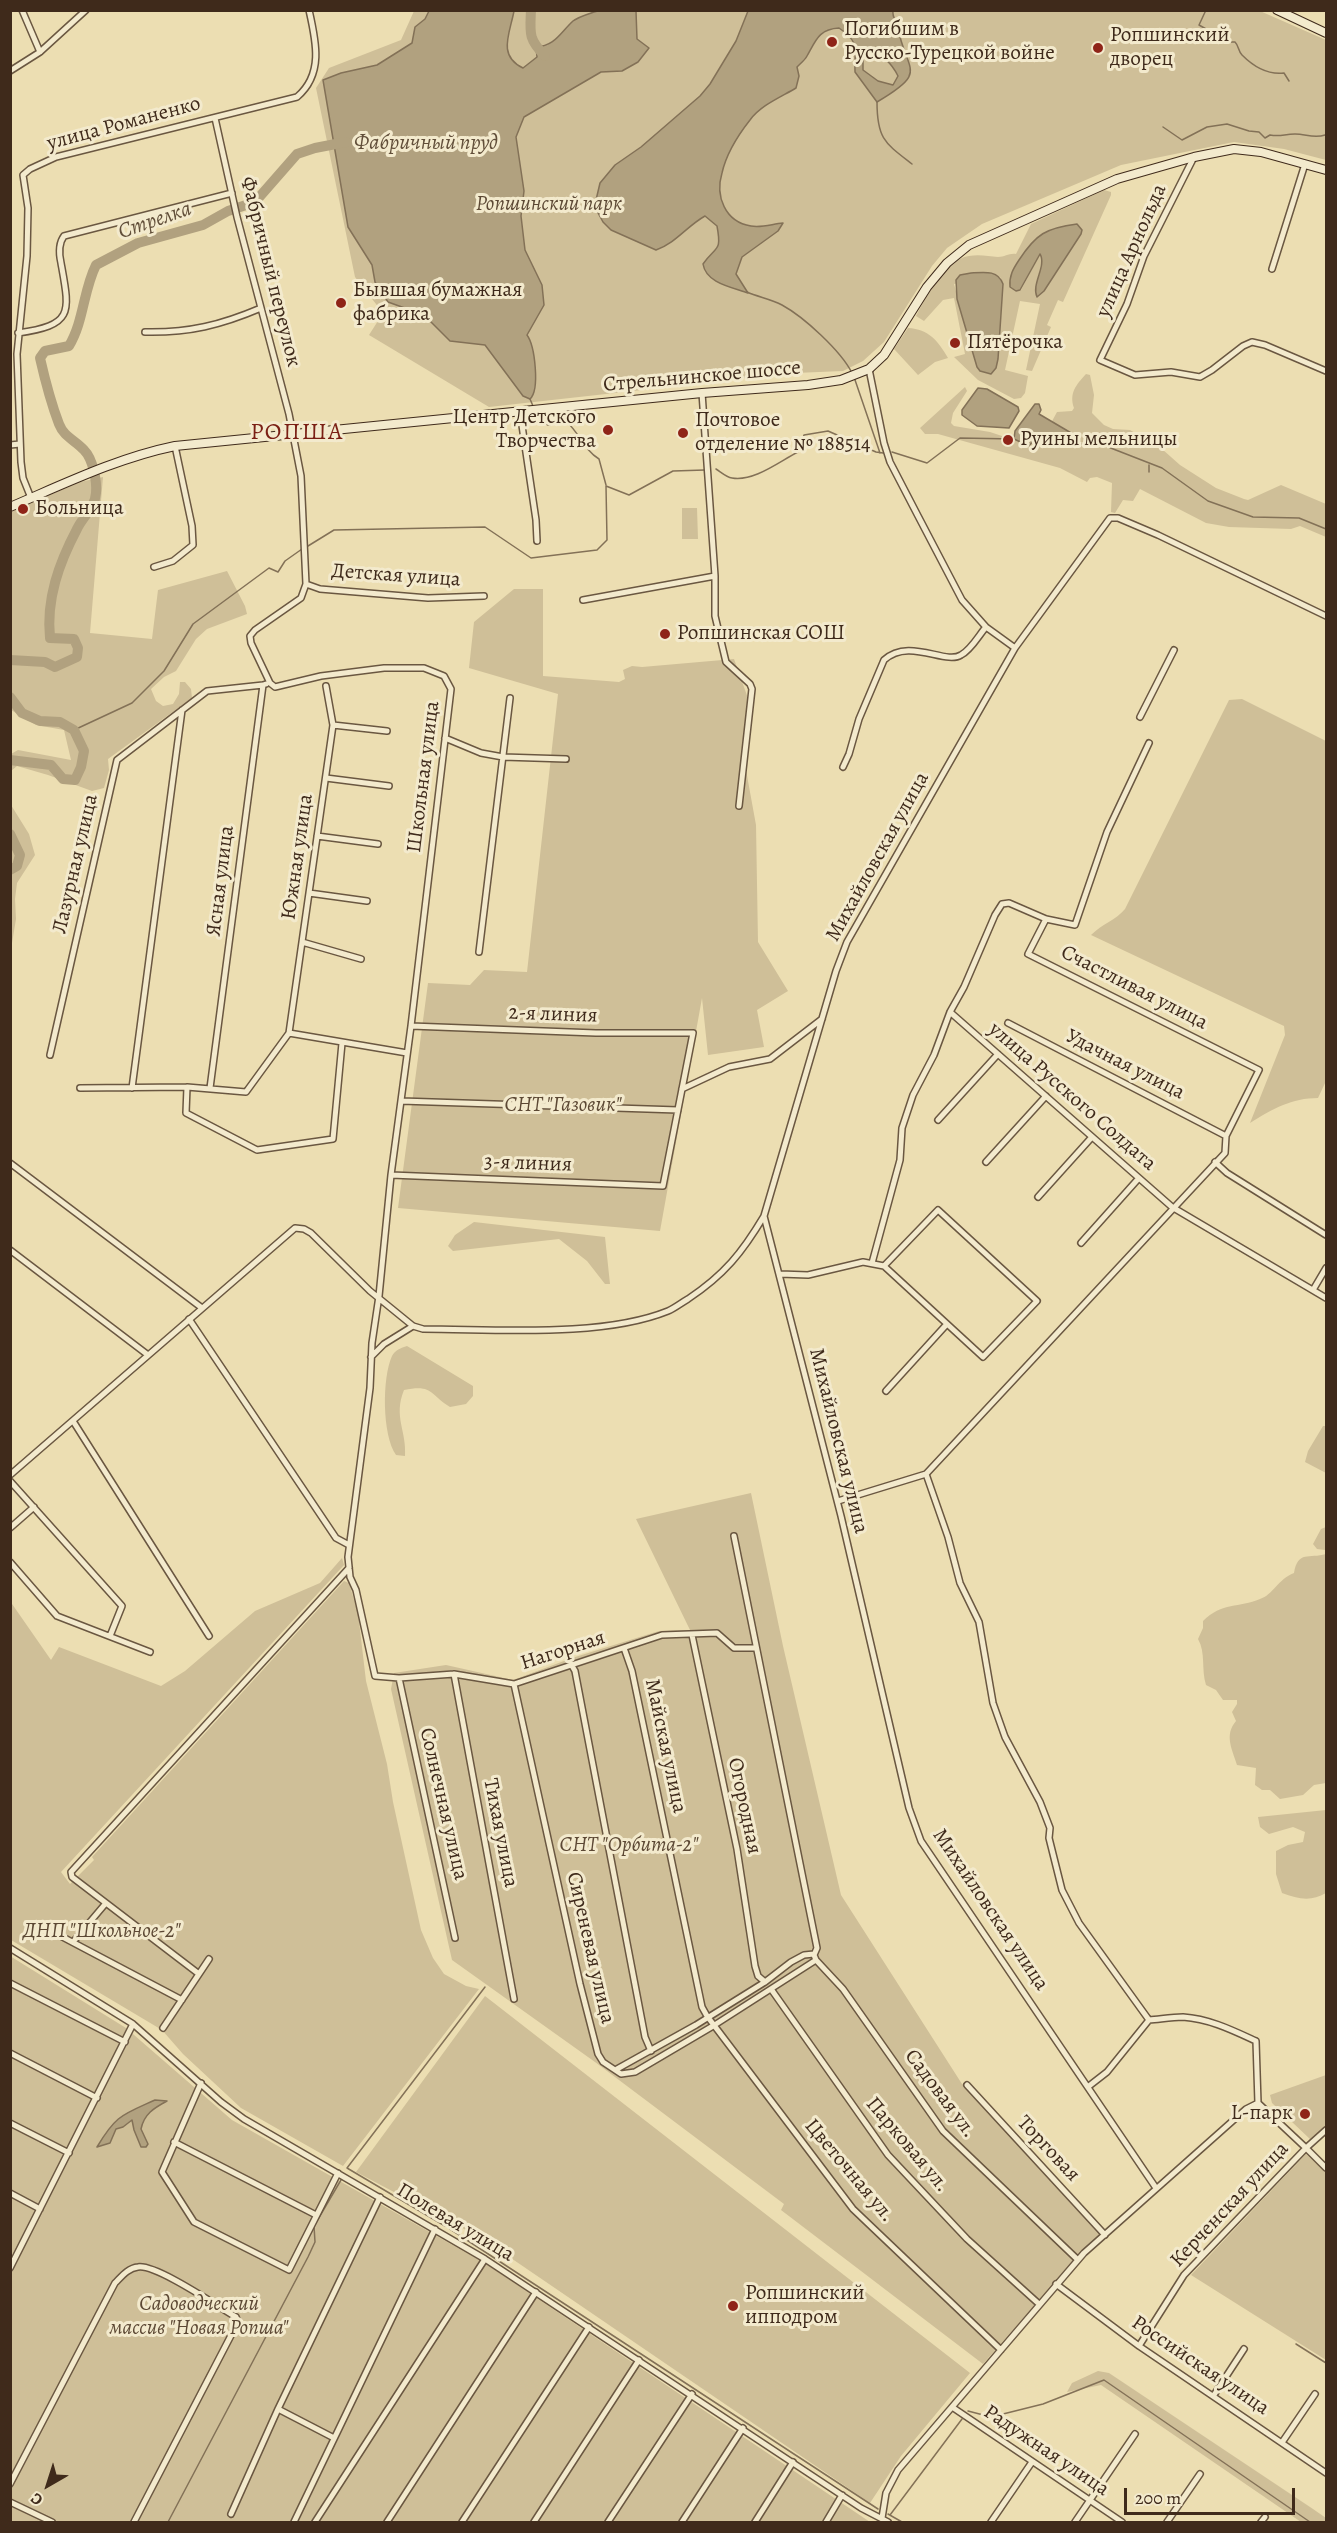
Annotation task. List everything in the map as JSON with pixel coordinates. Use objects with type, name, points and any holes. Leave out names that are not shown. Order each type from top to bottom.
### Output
[{"type":"main road","points":[[1277,10],[1326,33]]},
{"type":"main road","name":"Стрельнинское шоссе","points":[[10,507],[113,464],[147,452],[175,446],[841,380],[869,369],[884,355],[927,287],[947,262],[969,245],[1117,179],[1194,157],[1234,149],[1261,152],[1326,170]]},
{"type":"street","points":[[21,10],[40,52]]},
{"type":"street","points":[[10,71],[40,52],[86,10]]},
{"type":"street","name":"улица Романенко","points":[[31,498],[23,478],[16,354],[27,256],[28,208],[23,176],[36,165],[56,157],[291,99],[305,90],[311,82],[315,64],[316,38],[309,10]]},
{"type":"street","name":"Фабричный переулок","points":[[214,118],[292,434]]},
{"type":"street","name":"улица Арнольда","points":[[1194,157],[1144,256],[1128,304],[1100,360],[1135,375],[1171,372],[1200,377],[1252,342],[1266,345],[1326,371]]},
{"type":"street","points":[[1272,269],[1305,164]]},
{"type":"street","points":[[18,333],[54,326],[65,314],[67,296],[59,252],[64,236],[233,196]]},
{"type":"street","points":[[145,332],[179,333],[232,320],[261,308]]},
{"type":"street","points":[[869,369],[890,462],[962,600],[986,627],[1015,648]]},
{"type":"street","points":[[702,393],[715,576],[715,616],[726,662],[750,684],[752,689],[739,806]]},
{"type":"street","points":[[520,412],[537,541]]},
{"type":"street","points":[[263,685],[270,683],[250,636],[255,630],[301,598],[306,584],[301,476],[292,434]]},
{"type":"street","points":[[10,445],[20,444]]},
{"type":"street","points":[[154,567],[173,561],[193,545],[192,526],[175,446]]},
{"type":"street","name":"Михайловская улица","points":[[1156,2188],[921,1841],[909,1808],[838,1501],[764,1216],[847,942],[1015,648],[1108,520],[1114,517],[1158,535],[1326,616]]},
{"type":"street","points":[[583,600],[715,576]]},
{"type":"street","name":"Детская улица","points":[[306,584],[320,589],[428,597],[484,596]]},
{"type":"street","points":[[843,768],[859,719],[884,660],[889,655],[916,650],[955,657],[962,655],[986,627]]},
{"type":"street","points":[[1140,717],[1174,650]]},
{"type":"street","name":"Школьная улица","points":[[270,683],[275,687],[287,686],[321,676],[384,668],[424,668],[444,676],[451,689],[391,1175],[371,1358],[370,1388],[349,1545],[349,1568],[375,1676]]},
{"type":"street","name":"Лазурная улица","points":[[50,1055],[117,760],[207,691],[263,685]]},
{"type":"street","name":"Ясная улица","points":[[210,1088],[263,685]]},
{"type":"street","name":"Южная улица","points":[[289,1033],[333,725],[326,686]]},
{"type":"street","points":[[479,952],[510,698]]},
{"type":"street","points":[[132,1088],[182,711]]},
{"type":"street","points":[[333,725],[387,731]]},
{"type":"street","points":[[445,738],[481,753],[503,757],[566,759]]},
{"type":"street","points":[[872,1263],[900,1160],[902,1128],[913,1095],[934,1055],[950,1012],[964,987],[995,915],[1002,904],[1010,903],[1046,919],[1075,924],[1107,831],[1149,743]]},
{"type":"street","points":[[326,778],[389,786]]},
{"type":"street","points":[[317,836],[378,844]]},
{"type":"street","points":[[309,893],[367,901]]},
{"type":"street","name":"Счастливая улица","points":[[1046,919],[1028,954],[1259,1070],[1226,1136]]},
{"type":"street","points":[[302,942],[361,959]]},
{"type":"street","name":"улица Русского Солдата","points":[[950,1012],[1172,1207],[1326,1298]]},
{"type":"street","points":[[401,1101],[678,1110],[682,1089],[729,1067],[770,1059],[822,1019]]},
{"type":"street","name":"Удачная улица","points":[[1008,1023],[1226,1136]]},
{"type":"street","name":"2-я линия","points":[[411,1026],[596,1033],[693,1033],[682,1089]]},
{"type":"street","points":[[80,1088],[187,1087],[246,1092],[289,1033],[407,1053]]},
{"type":"street","points":[[187,1087],[186,1113],[257,1150],[333,1139],[342,1043]]},
{"type":"street","points":[[938,1120],[998,1054]]},
{"type":"street","points":[[986,1162],[1046,1096]]},
{"type":"street","name":"3-я линия","points":[[391,1175],[663,1186],[678,1110]]},
{"type":"street","points":[[838,1501],[926,1474],[1172,1207],[1225,1153],[1226,1136]]},
{"type":"street","points":[[1038,1197],[1092,1137]]},
{"type":"street","points":[[1215,1162],[1227,1173],[1326,1235]]},
{"type":"street","points":[[10,1163],[202,1308]]},
{"type":"street","points":[[1081,1243],[1140,1178]]},
{"type":"street","points":[[780,1274],[808,1275],[863,1262],[884,1266],[983,1357],[1036,1301],[938,1210],[884,1266]]},
{"type":"street","points":[[10,1475],[295,1228],[311,1233],[370,1291],[379,1296],[413,1326],[423,1329],[580,1328],[636,1321],[670,1310],[713,1282],[745,1245],[764,1216]]},
{"type":"street","points":[[10,1250],[148,1355]]},
{"type":"street","points":[[1313,1290],[1326,1268]]},
{"type":"street","points":[[189,1319],[336,1538],[349,1545]]},
{"type":"street","points":[[886,1391],[947,1324]]},
{"type":"street","points":[[371,1358],[384,1344],[413,1326]]},
{"type":"street","points":[[73,1421],[209,1636]]},
{"type":"street","points":[[926,1474],[948,1537],[960,1582],[979,1622],[993,1703],[1005,1737],[1040,1802],[1050,1828],[1049,1838],[1062,1890],[1079,1923],[1149,2020]]},
{"type":"street","points":[[10,1481],[122,1606],[110,1636]]},
{"type":"street","points":[[10,1528],[34,1507]]},
{"type":"street","points":[[734,1536],[817,1948],[815,1957],[771,1989],[713,2025],[635,2072],[621,2074],[617,2069],[765,1982],[790,1962],[804,1955],[815,1957]]},
{"type":"street","points":[[10,1562],[57,1616],[150,1652]]},
{"type":"street","points":[[199,1974],[72,1876],[71,1872],[349,1568]]},
{"type":"street","name":"Нагорная","points":[[375,1676],[399,1678],[453,1674],[514,1684],[662,1635],[717,1633],[734,1648],[755,1648]]},
{"type":"street","name":"Огородная","points":[[692,1635],[737,1849],[755,1965],[758,1976],[765,1982]]},
{"type":"street","name":"Майская улица","points":[[624,1648],[634,1680],[702,2007],[713,2025]]},
{"type":"street","points":[[572,1664],[576,1671],[645,2037],[651,2051]]},
{"type":"street","name":"Тихая улица","points":[[453,1674],[514,1999]]},
{"type":"street","name":"Солнечная улица","points":[[399,1678],[455,1938]]},
{"type":"street","name":"Сиреневая улица","points":[[514,1684],[580,1984],[598,2054],[603,2062],[617,2069]]},
{"type":"street","points":[[73,1942],[106,1903]]},
{"type":"street","points":[[55,1933],[182,2000]]},
{"type":"street","name":"Полевая улица","points":[[10,1948],[133,2024],[221,2102],[244,2119],[485,2259],[888,2523]]},
{"type":"street","name":"Садовая ул.","points":[[815,1957],[843,1989],[943,2131],[1078,2260]]},
{"type":"street","points":[[163,2028],[209,1959]]},
{"type":"street","points":[[10,1983],[125,2042]]},
{"type":"street","name":"Парковая ул.","points":[[771,1989],[888,2155],[967,2239],[1039,2304]]},
{"type":"street","points":[[1089,2086],[1107,2072],[1149,2020],[1180,2017],[1200,2019],[1224,2026],[1256,2041],[1258,2103],[1326,2168]]},
{"type":"street","points":[[11,2265],[133,2024]]},
{"type":"street","name":"Цветочная ул.","points":[[713,2025],[853,2209],[1000,2350]]},
{"type":"street","points":[[10,2054],[97,2098]]},
{"type":"street","points":[[201,2083],[162,2172],[194,2222],[289,2270],[338,2173]]},
{"type":"street","name":"Торговая","points":[[967,2085],[1105,2235]]},
{"type":"street","points":[[882,2518],[886,2493],[898,2470],[1056,2284],[1078,2260],[1133,2212],[1156,2188],[1246,2109],[1258,2103]]},
{"type":"street","points":[[10,2123],[69,2153]]},
{"type":"street","name":"Керченская улица","points":[[1139,2346],[1184,2276],[1326,2130]]},
{"type":"street","points":[[174,2142],[316,2215]]},
{"type":"street","points":[[10,2193],[40,2209]]},
{"type":"street","points":[[231,2514],[278,2409],[380,2197]]},
{"type":"street","points":[[294,2523],[435,2229]]},
{"type":"street","points":[[315,2523],[485,2259]]},
{"type":"street","points":[[10,2484],[116,2283],[127,2271],[139,2266],[161,2272],[236,2317],[238,2322],[135,2523]]},
{"type":"street","name":"Российская улица","points":[[1056,2284],[1139,2346],[1283,2441],[1326,2473]]},
{"type":"street","points":[[387,2523],[536,2292]]},
{"type":"street","points":[[462,2523],[589,2327]]},
{"type":"street","points":[[1214,2395],[1244,2349]]},
{"type":"street","points":[[534,2523],[639,2360]]},
{"type":"street","points":[[608,2523],[692,2394]]},
{"type":"street","points":[[1283,2441],[1315,2394]]},
{"type":"street","name":"Радужная улица","points":[[952,2407],[1122,2523]]},
{"type":"street","points":[[278,2409],[334,2438]]},
{"type":"street","points":[[682,2523],[743,2428]]},
{"type":"street","points":[[1075,2523],[1135,2434]]},
{"type":"street","points":[[755,2523],[793,2462]]},
{"type":"street","points":[[991,2523],[1032,2462]]},
{"type":"street","points":[[1167,2523],[1200,2474]]},
{"type":"street","points":[[826,2523],[842,2495]]},
{"type":"street","points":[[10,2502],[52,2523]]},
{"type":"street","points":[[1261,2523],[1265,2517]]},
{"type":"green space","name":"Ропшинский парк","points":[[414,11],[1260,11],[1326,40],[1326,160],[1284,149],[1234,142],[1121,165],[982,224],[947,248],[932,266],[884,342],[863,361],[843,371],[795,373],[489,407],[369,335],[383,313],[355,277],[316,88],[329,68],[401,40]]},
{"type":"green space","points":[[1104,190],[1111,192],[1063,302],[1058,300],[1047,325],[1051,327],[1032,371],[1026,370],[1040,304],[1020,301],[1005,370],[1028,376],[1025,393],[1021,398],[1014,399],[978,380],[954,357],[965,354],[954,298],[943,300],[924,321],[916,316],[937,280],[952,264],[972,255],[998,257],[1016,254],[1031,224]],"holes":[[[1077,224],[1081,234],[1044,291],[1035,291],[1042,260],[1040,254],[1021,290],[1016,291],[1010,287],[1015,266],[1036,239],[1058,228]],[[1000,277],[1003,284],[996,368],[977,367],[954,284]]]},
{"type":"green space","points":[[908,328],[927,333],[948,358],[935,362],[918,375],[894,349]]},
{"type":"green space","points":[[1086,374],[1090,375],[1094,395],[1092,413],[1104,425],[1113,429],[1130,430],[1162,449],[1180,465],[1216,488],[1244,499],[1248,500],[1281,485],[1326,504],[1326,537],[1300,526],[1291,529],[1229,527],[1206,523],[1140,489],[1133,501],[1123,500],[1115,513],[1111,512],[1112,483],[1097,477],[1090,478],[1087,482],[1060,468],[938,434],[925,434],[920,428],[965,387],[967,391],[953,413],[951,423],[954,426],[990,432],[1029,445],[1033,441],[1042,441],[1052,432],[1059,440],[1066,443],[1056,425],[1051,423],[1057,412],[1072,411],[1074,390]]},
{"type":"green space","points":[[103,477],[90,633],[152,639],[158,590],[227,571],[247,614],[207,629],[196,639],[176,671],[164,677],[151,689],[156,701],[163,706],[173,704],[179,694],[180,682],[185,682],[191,689],[192,698],[108,759],[109,770],[104,788],[92,791],[17,766],[11,771],[11,754],[18,750],[71,760],[64,730],[36,725],[11,710],[10,512],[80,482]]},
{"type":"green space","points":[[682,508],[697,508],[698,539],[682,539]]},
{"type":"green space","name":"СНТ \"Газовик\"","points":[[514,589],[543,589],[543,676],[619,682],[625,679],[623,670],[632,666],[734,659],[750,704],[746,770],[756,825],[758,942],[788,991],[757,1010],[764,1047],[708,1055],[702,998],[660,1231],[398,1208],[428,983],[470,985],[484,970],[527,972],[558,694],[469,668],[474,622]]},
{"type":"green space","points":[[1242,699],[1326,741],[1326,1081],[1318,1098],[1282,1105],[1250,1123],[1285,1035],[1284,1026],[1091,935],[1125,909],[1229,700]]},
{"type":"green space","points":[[11,805],[29,834],[35,855],[17,883],[16,919],[11,949]]},
{"type":"green space","points":[[474,1222],[605,1237],[610,1284],[605,1284],[587,1261],[559,1239],[453,1251],[448,1246],[455,1235]]},
{"type":"green space","points":[[407,1346],[473,1386],[473,1396],[466,1404],[450,1407],[426,1389],[404,1390],[400,1416],[405,1456],[396,1455],[391,1446],[386,1421],[385,1392],[392,1356],[400,1348]]},
{"type":"green space","points":[[1323,1426],[1326,1426],[1326,1473],[1305,1462],[1308,1451]]},
{"type":"green space","name":"СНТ \"Орбита-2\"","points":[[751,1493],[783,1646],[841,1895],[962,2084],[1102,2235],[1081,2252],[983,2364],[781,2210],[784,2204],[595,2062],[452,1960],[391,1689],[394,1673],[446,1665],[513,1680],[572,1658],[659,1631],[690,1630],[636,1519]]},
{"type":"green space","points":[[1326,1527],[1326,1554],[1325,1550],[1317,1549],[1313,1544],[1321,1529]]},
{"type":"green space","points":[[1326,1554],[1326,1783],[1314,1785],[1303,1795],[1280,1799],[1270,1790],[1262,1790],[1255,1785],[1256,1768],[1237,1765],[1231,1748],[1230,1732],[1236,1721],[1232,1712],[1237,1700],[1223,1700],[1216,1690],[1206,1685],[1202,1650],[1198,1639],[1203,1628],[1203,1621],[1210,1615],[1224,1608],[1265,1597],[1294,1573],[1301,1558]]},
{"type":"green space","name":"ДНП \"Школьное-2\"","points":[[342,1558],[344,1565],[61,1872],[70,1884],[344,1581],[349,1583],[358,1613],[366,1681],[387,1764],[421,1930],[433,1958],[444,1974],[466,1986],[479,1989],[343,2166],[241,2108],[183,2054],[162,2030],[11,1940],[10,1601],[51,1660],[59,1647],[161,1686],[185,1671],[255,1611],[320,1583]]},
{"type":"green space","points":[[1326,1810],[1326,1893],[1315,1898],[1304,1899],[1282,1893],[1276,1874],[1276,1851],[1288,1845],[1303,1842],[1305,1832],[1293,1827],[1269,1834],[1260,1827],[1258,1817]]},
{"type":"green space","name":"Садоводческий массив \"Новая Ропша\"","points":[[10,1956],[126,2028],[232,2120],[486,2264],[870,2522],[11,2522]]},
{"type":"green space","name":"Ропшинский ипподром","points":[[485,1996],[970,2373],[901,2456],[870,2503],[483,2239],[356,2172]]},
{"type":"green space","name":"L-парк","points":[[1326,2075],[1326,2125],[1311,2140],[1272,2103],[1270,2095]]},
{"type":"green space","points":[[1306,2154],[1326,2173],[1326,2360],[1191,2275]]},
{"type":"green space","points":[[1098,2371],[1109,2373],[1313,2509],[1326,2518],[1326,2522],[1301,2522],[1101,2385],[1067,2392],[1072,2383]]},
{"type":"water","name":"Фабричный пруд","points":[[429,11],[514,11],[508,36],[508,50],[515,63],[523,68],[537,57],[536,47],[553,41],[575,20],[599,11],[636,11],[637,39],[649,48],[638,62],[622,71],[601,72],[524,117],[516,137],[524,191],[521,216],[525,250],[542,285],[544,305],[527,335],[532,348],[536,378],[530,399],[523,396],[485,345],[450,341],[424,315],[388,302],[375,282],[372,265],[348,227],[323,80],[341,73],[377,65],[412,43],[415,27],[425,19]]},
{"type":"water","points":[[748,11],[893,11],[910,70],[909,77],[904,84],[877,102],[855,72],[855,47],[851,38],[839,28],[832,29],[819,36],[797,67],[799,76],[796,88],[765,106],[737,138],[724,166],[720,182],[724,207],[742,224],[759,227],[783,223],[778,231],[742,257],[736,274],[748,293],[714,280],[705,270],[703,264],[717,248],[719,241],[717,226],[705,216],[670,243],[656,250],[611,230],[597,211],[596,200],[600,183],[615,165],[641,147],[700,96],[736,41]],"holes":[[[871,53],[887,61],[896,72],[898,76],[893,85],[878,81],[863,70],[863,59]]]},
{"type":"water","points":[[1077,224],[1082,230],[1081,234],[1044,291],[1037,297],[1036,286],[1042,264],[1040,254],[1020,290],[1016,291],[1010,287],[1015,266],[1037,238],[1050,230]]},
{"type":"water","points":[[994,274],[1001,279],[1003,284],[998,359],[996,368],[991,374],[980,371],[977,367],[957,299],[956,280],[960,275]]},
{"type":"water","points":[[978,388],[987,389],[1018,407],[1019,411],[1009,428],[977,426],[962,415],[962,410]]},
{"type":"water","points":[[1035,404],[1039,404],[1041,410],[1039,414],[1078,437],[1077,444],[1072,446],[1059,440],[1052,433],[1042,441],[1033,441],[1029,446],[1014,439],[1015,431]]},
{"type":"water","points":[[155,2100],[167,2101],[150,2112],[144,2119],[141,2129],[148,2144],[146,2147],[141,2147],[132,2120],[116,2129],[110,2143],[97,2147],[109,2128],[121,2117]]},
{"type":"waterway","name":"Стрелка","points":[[531,10],[531,35],[545,56]]},
{"type":"waterway","points":[[1206,10],[1199,25],[1229,42],[1235,42],[1242,55],[1251,63],[1272,73],[1284,73],[1289,81]]},
{"type":"waterway","points":[[877,102],[877,114],[884,139],[912,164]]},
{"type":"waterway","points":[[1163,127],[1182,140],[1207,127],[1227,124],[1259,132],[1265,138],[1270,135],[1295,134],[1317,137],[1325,135]]},
{"type":"waterway","name":"Стрелка","points":[[10,660],[45,662],[55,667],[77,657],[78,648],[74,639],[50,638],[50,609],[59,568],[77,529],[93,503],[96,482],[87,454],[64,432],[59,424],[40,358],[45,351],[69,346],[78,326],[88,285],[96,265],[138,243],[203,225],[228,211],[255,202],[297,154],[346,142]]},
{"type":"waterway","points":[[747,292],[791,310],[831,345],[852,373]]},
{"type":"waterway","points":[[854,377],[880,453]]},
{"type":"waterway","points":[[530,399],[533,406]]},
{"type":"waterway","points":[[533,417],[548,425],[567,422],[599,459],[606,485]]},
{"type":"waterway","points":[[716,469],[732,478],[758,474],[798,452],[804,435],[828,431],[883,453]]},
{"type":"waterway","points":[[892,452],[927,463],[960,438],[1014,439]]},
{"type":"waterway","points":[[1077,444],[1103,445],[1162,468],[1208,501],[1253,517],[1299,518],[1326,529]]},
{"type":"waterway","points":[[1149,465],[1149,472]]},
{"type":"waterway","points":[[308,546],[334,530],[485,527],[531,558],[597,550],[607,540],[606,486],[629,495],[673,471],[705,470]]},
{"type":"waterway","points":[[74,730],[132,703],[164,671],[193,624],[269,568],[278,572],[285,561],[302,549]]},
{"type":"waterway","name":"Стрелка","points":[[10,697],[22,713],[40,721],[60,722],[74,730],[84,751],[81,767],[75,780],[63,779],[51,765],[10,760]]},
{"type":"waterway","name":"Стрелка","points":[[10,834],[20,855],[17,866],[10,870]]},
{"type":"waterway","points":[[445,2226],[347,2168],[485,1987]]},
{"type":"waterway","points":[[168,2522],[308,2257],[315,2242],[314,2226],[341,2180]]},
{"type":"waterway","points":[[450,2229],[878,2509]]},
{"type":"waterway","points":[[1296,2344],[1326,2363]]},
{"type":"waterway","points":[[968,2411],[991,2417],[1043,2404],[1104,2380],[1310,2522]]},
{"type":"waterway","points":[[890,2515],[962,2419]]},
{"type":"waterway","points":[[888,2514],[902,2522]]},
{"type":"place","name":"Погибшим в Русско-Турецкой войне","points":[[832,42]]},
{"type":"place","name":"Ропшинский дворец","points":[[1098,48]]},
{"type":"place","name":"Бывшая бумажная фабрика","points":[[341,303]]},
{"type":"place","name":"Пятёрочка","points":[[955,343]]},
{"type":"place","name":"Центр Детского Творчества","points":[[608,430]]},
{"type":"place","name":"Почтовое отделение № 188514","points":[[683,433]]},
{"type":"place","name":"Руины мельницы","points":[[1008,440]]},
{"type":"place","name":"Больница","points":[[23,509]]},
{"type":"place","name":"Ропшинская СОШ","points":[[665,634]]},
{"type":"place","name":"L-парк","points":[[1305,2114]]},
{"type":"place","name":"Ропшинский ипподром","points":[[733,2306]]},
{"type":"district","name":"РОПША","points":[[297,433]]}]
